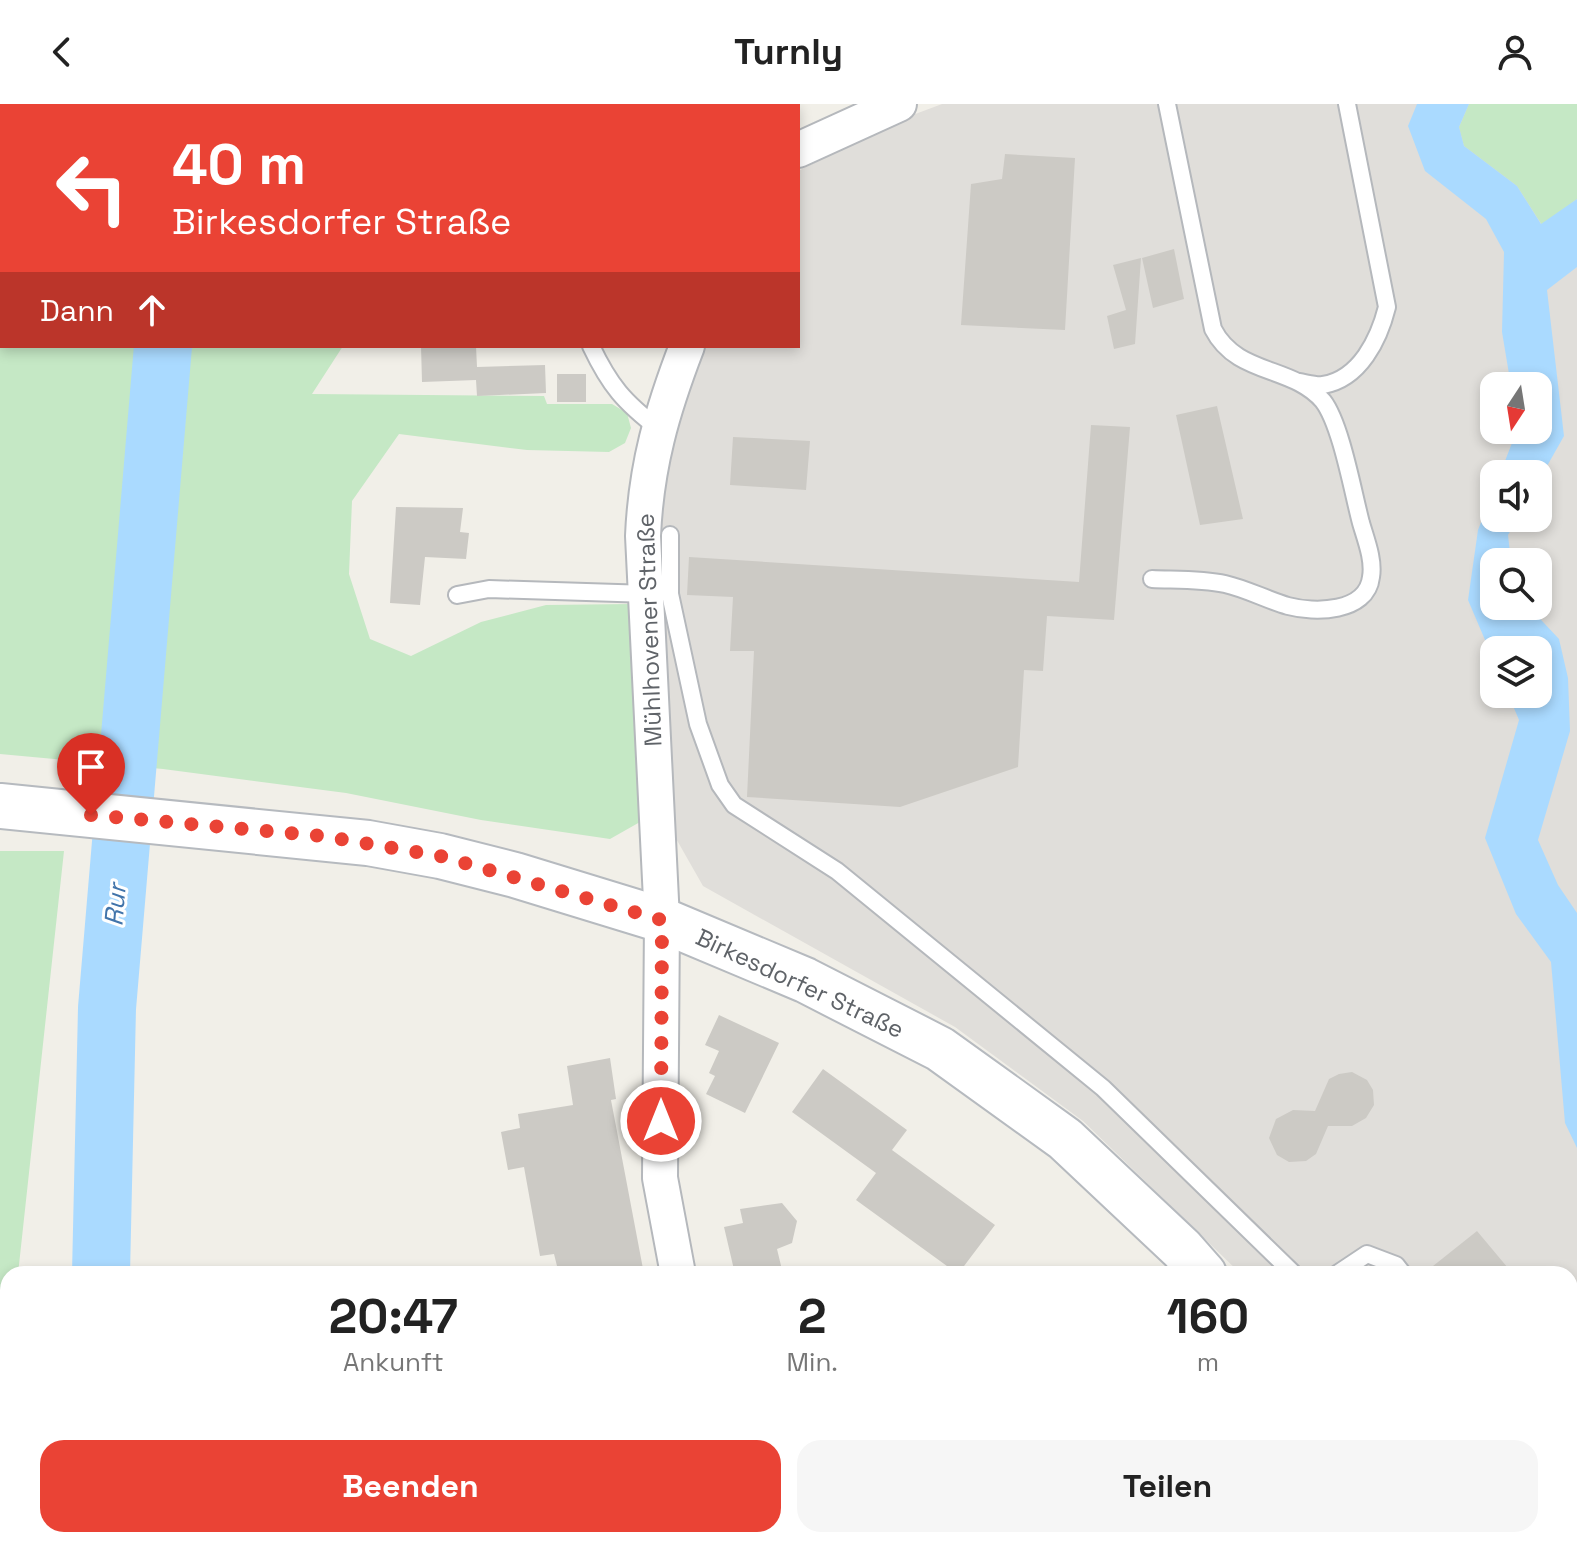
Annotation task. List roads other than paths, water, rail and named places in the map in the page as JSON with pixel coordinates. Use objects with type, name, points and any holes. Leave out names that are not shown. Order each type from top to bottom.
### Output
[{"type":"main road","name":"Birkesdorfer Straße","points":[[0,806],[322,836],[440,856],[662,920],[805,980],[940,1049],[1065,1139],[1197,1266]]},
{"type":"street","points":[[800,149],[899,104]]},
{"type":"street","name":"Mühlhovener Straße","points":[[676,1266],[660,1178],[662,920],[658,594],[643,536],[645,485],[659,429],[686,348]]},
{"type":"lane","points":[[1167,104],[1213,329],[1221,343],[1246,363],[1297,382],[1322,386],[1345,377],[1364,359],[1382,330],[1387,307],[1347,104]]},
{"type":"lane","points":[[592,348],[607,380],[632,408],[659,429]]},
{"type":"lane","points":[[1152,579],[1221,583],[1288,606],[1312,610],[1343,607],[1361,596],[1371,580],[1370,558],[1338,436],[1323,402],[1297,382]]},
{"type":"lane","points":[[670,535],[658,594],[698,724],[720,785],[734,805],[837,871],[1103,1088],[1286,1266]]},
{"type":"lane","points":[[457,595],[489,589],[658,594]]},
{"type":"lane","points":[[1349,1266],[1367,1254],[1397,1266]]},
{"type":"water","points":[[1417,104],[1469,104],[1459,127],[1464,146],[1517,186],[1541,224],[1577,199],[1577,267],[1547,290],[1564,436],[1550,460],[1505,460],[1512,444],[1552,444],[1552,372],[1509,372],[1502,332],[1504,252],[1486,219],[1425,171],[1408,126]]},
{"type":"water","points":[[1480,525],[1480,532],[1510,532],[1509,548],[1480,548],[1480,620],[1541,620],[1559,639],[1568,678],[1570,731],[1538,840],[1558,885],[1577,913],[1577,1148],[1565,1123],[1551,962],[1516,914],[1485,838],[1519,720],[1514,708],[1552,708],[1552,636],[1483,636],[1468,600]]},
{"type":"waterway","name":"Rur","points":[[101,1266],[107,1008],[163,348]]}]
